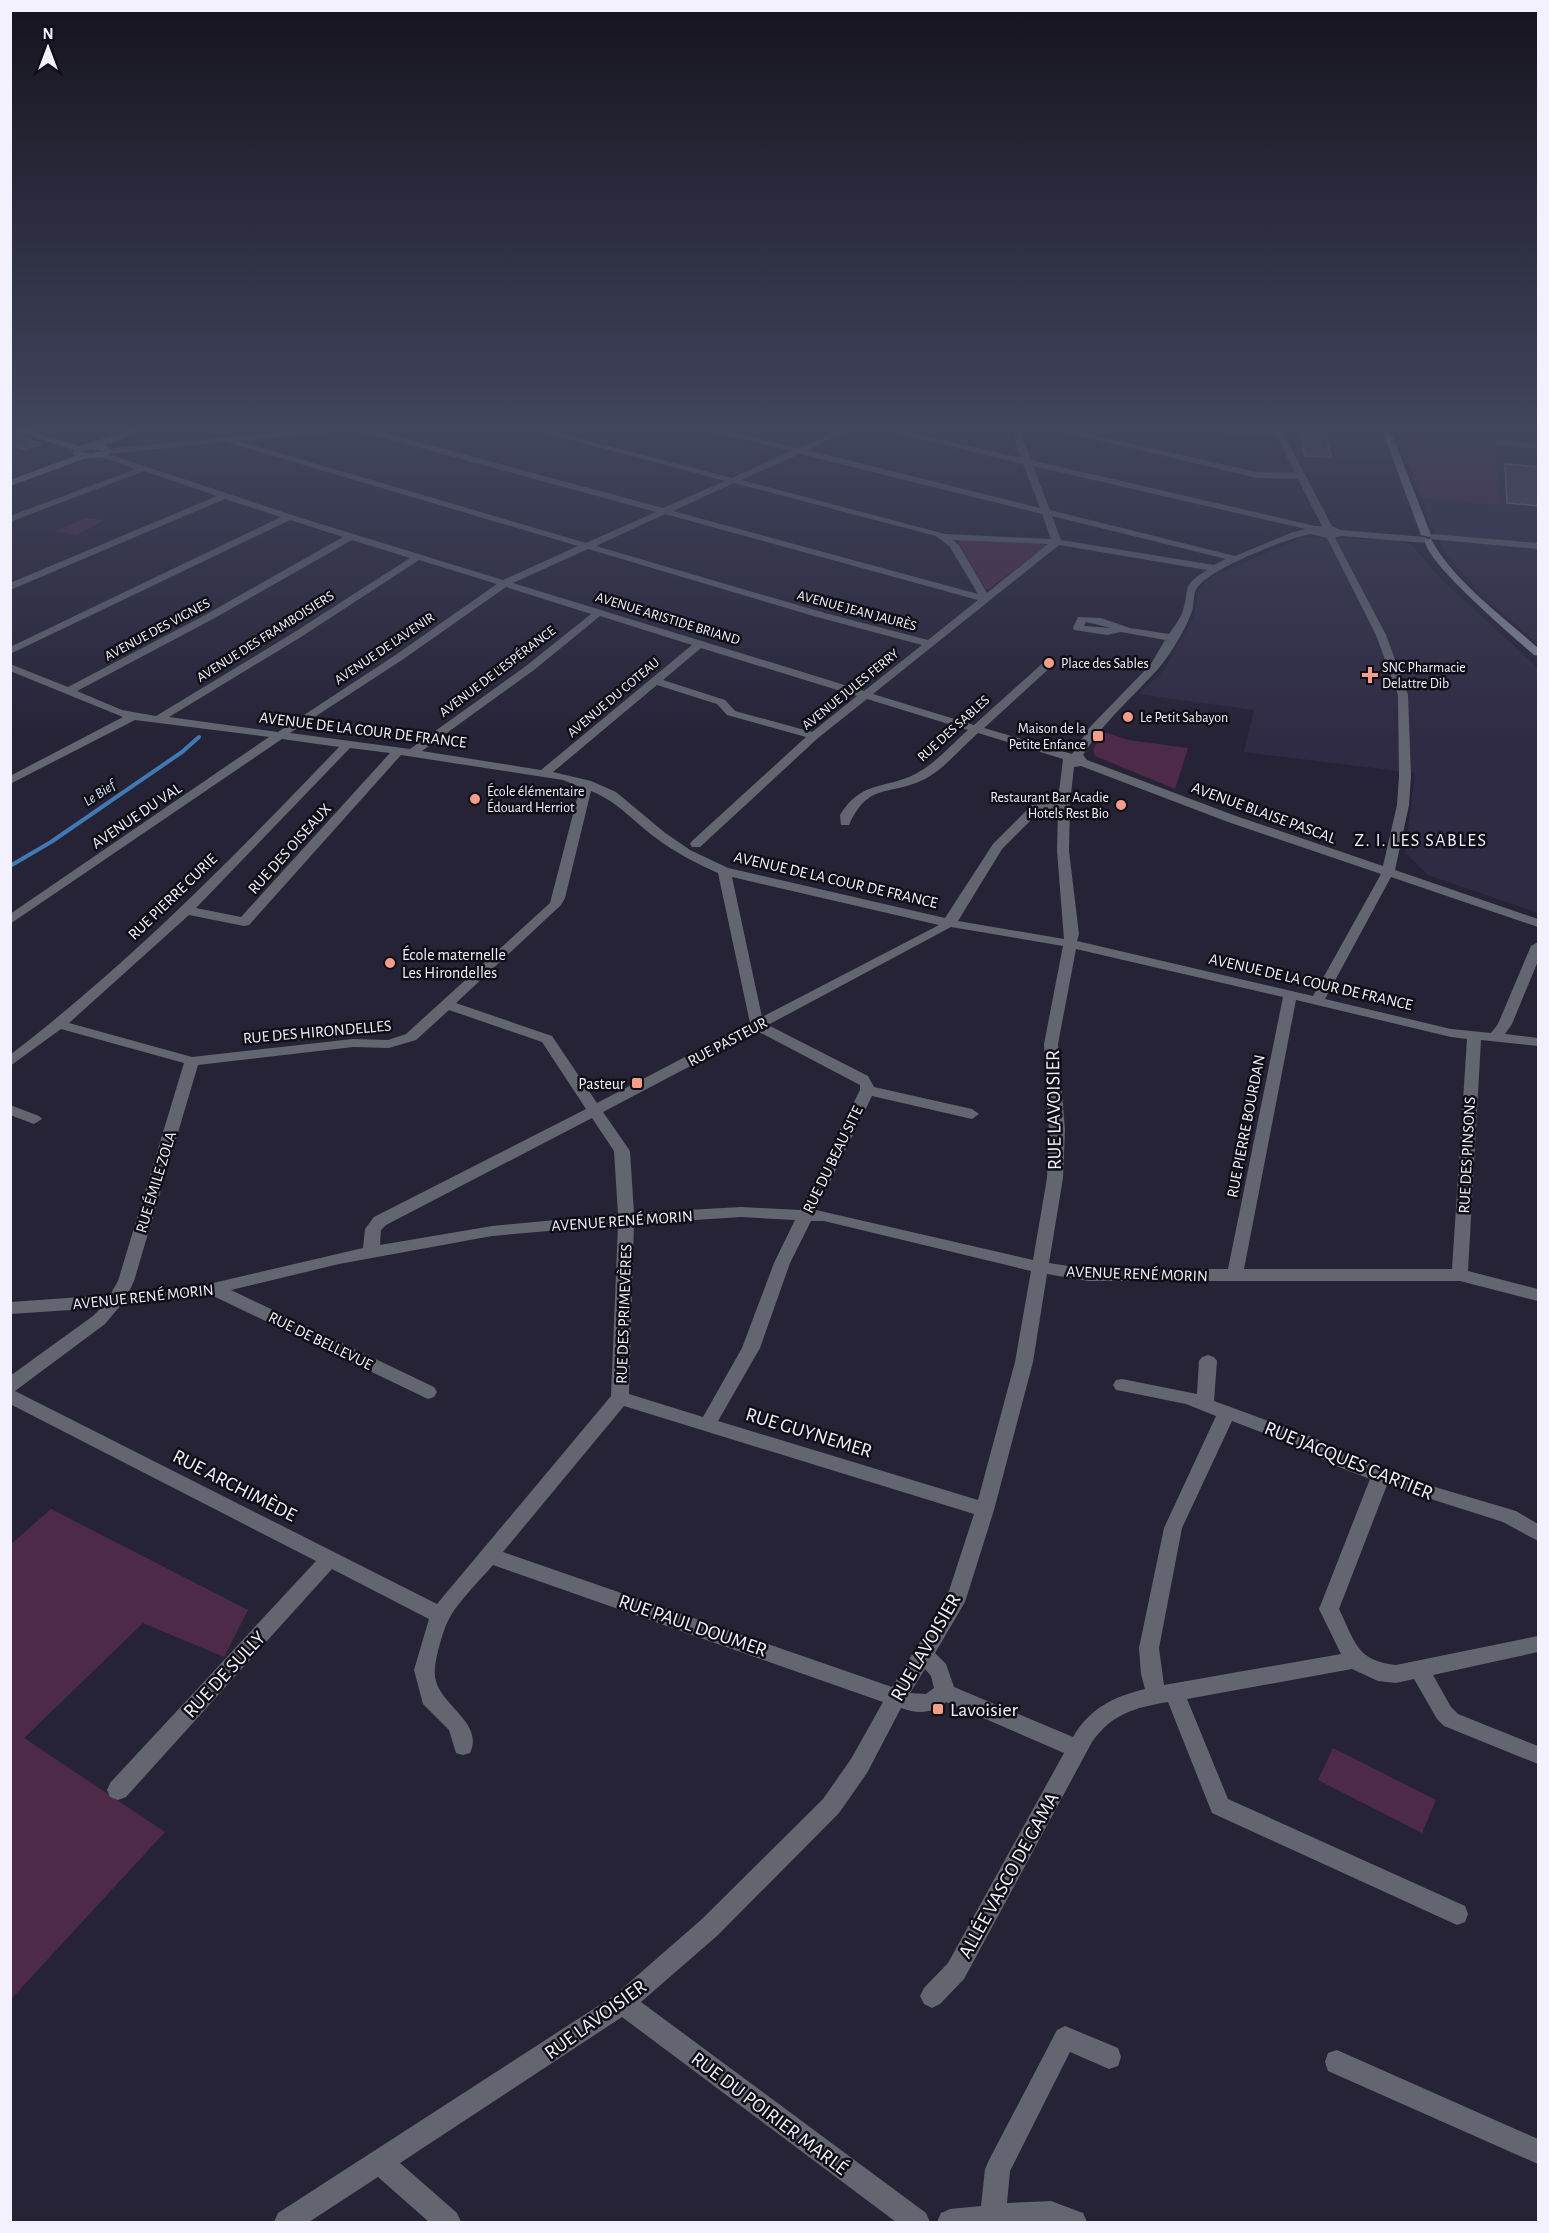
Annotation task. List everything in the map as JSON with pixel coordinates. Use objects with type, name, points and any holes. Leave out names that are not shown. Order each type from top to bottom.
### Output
[{"type":"street","points":[[10,588],[142,531]]},
{"type":"street","points":[[10,651],[259,531]]},
{"type":"street","name":"AVENUE ARISTIDE BRIAND","points":[[336,531],[1074,759]]},
{"type":"street","name":"AVENUE JEAN JAURÈS","points":[[539,531],[821,615],[931,644]]},
{"type":"street","name":"AVENUE DE L'AVENIR","points":[[279,736],[398,658],[505,583],[619,531]]},
{"type":"street","points":[[738,531],[986,599]]},
{"type":"street","points":[[924,531],[946,537],[1057,542],[1214,568]]},
{"type":"street","points":[[1053,531],[1057,542]]},
{"type":"street","points":[[1128,531],[1236,559]]},
{"type":"street","name":"RUE LAVOISIER","points":[[287,2223],[623,2003],[710,1927],[831,1806],[858,1766],[896,1698],[955,1602],[985,1510],[1024,1362],[1055,1166],[1057,1130],[1051,1044],[1071,943],[1063,851],[1064,803],[1074,759],[1094,729],[1155,666],[1187,613],[1193,585],[1214,568],[1307,531]]},
{"type":"street","points":[[1317,1001],[1388,872],[1403,805],[1405,776],[1403,694],[1381,635],[1332,531]]},
{"type":"street","points":[[1335,531],[1539,546]]},
{"type":"street","points":[[1425,531],[1430,547],[1459,582],[1539,653]]},
{"type":"street","name":"AVENUE DES VIGNES","points":[[68,692],[209,617],[352,536]]},
{"type":"street","points":[[946,537],[954,545],[986,599]]},
{"type":"street","name":"AVENUE JULES FERRY","points":[[696,844],[814,736],[1057,542]]},
{"type":"street","name":"AVENUE DES FRAMBOISIERS","points":[[158,719],[297,635],[418,557]]},
{"type":"street","name":"AVENUE DE L'ESPÉRANCE","points":[[412,753],[530,668],[599,612]]},
{"type":"street","points":[[1121,629],[1172,638]]},
{"type":"street","name":"AVENUE DU COTEAU","points":[[544,773],[700,643]]},
{"type":"street","name":"RUE DES SABLES","points":[[846,822],[845,815],[863,795],[878,788],[922,776],[1049,663]]},
{"type":"street","name":"AVENUE DE LA COUR DE FRANCE","points":[[10,667],[118,712],[133,716],[412,753],[544,773],[587,784],[618,799],[660,836],[686,853],[724,871],[949,923],[1071,943],[1474,1036],[1539,1042]]},
{"type":"street","points":[[656,681],[721,702],[731,713],[814,736]]},
{"type":"street","points":[[10,781],[133,716]]},
{"type":"street","name":"AVENUE DU VAL","points":[[10,920],[279,736]]},
{"type":"street","name":"RUE PIERRE CURIE","points":[[10,1062],[61,1025],[186,910],[347,745]]},
{"type":"street","name":"RUE DES OISEAUX","points":[[186,910],[244,922],[398,751]]},
{"type":"street","name":"AVENUE BLAISE PASCAL","points":[[1074,759],[1242,823],[1539,923]]},
{"type":"street","name":"RUE DES HIRONDELLES","points":[[192,1061],[353,1043],[398,1042],[411,1037],[555,905],[559,898],[587,784]]},
{"type":"street","name":"RUE PASTEUR","points":[[371,1252],[373,1229],[380,1221],[923,939],[949,923],[997,846],[1036,808],[1064,803]]},
{"type":"street","points":[[724,871],[757,1025]]},
{"type":"street","points":[[1495,1038],[1505,1024],[1539,946]]},
{"type":"street","name":"RUE PIERRE BOURDAN","points":[[1235,1270],[1290,995]]},
{"type":"street","name":"RUE DES PRIMEVÈRES","points":[[440,1615],[620,1398],[626,1219],[622,1150],[547,1039],[448,1005]]},
{"type":"street","points":[[61,1025],[192,1061]]},
{"type":"street","name":"RUE DU BEAU SITE","points":[[708,1424],[751,1348],[782,1263],[867,1090],[863,1079],[757,1025]]},
{"type":"street","name":"RUE DES PINSONS","points":[[1460,1275],[1474,1036]]},
{"type":"street","name":"RUE ÉMILE ZOLA","points":[[10,1386],[99,1320],[111,1308],[113,1301],[119,1295],[126,1281],[192,1061]]},
{"type":"street","points":[[867,1090],[972,1114]]},
{"type":"street","points":[[10,1110],[34,1119]]},
{"type":"street","name":"AVENUE RENÉ MORIN","points":[[10,1308],[113,1301],[213,1289],[371,1252],[492,1231],[741,1212],[824,1216],[1040,1267],[1088,1275],[1235,1270],[1460,1275],[1539,1294]]},
{"type":"street","name":"RUE DE BELLEVUE","points":[[213,1289],[428,1392]]},
{"type":"street","points":[[1205,1405],[1208,1361]]},
{"type":"street","name":"RUE JACQUES CARTIER","points":[[1122,1385],[1170,1394],[1227,1412],[1309,1443],[1336,1458],[1381,1476],[1432,1494],[1509,1516],[1539,1533]]},
{"type":"street","name":"RUE ARCHIMÈDE","points":[[10,1396],[440,1615]]},
{"type":"street","name":"RUE GUYNEMER","points":[[620,1398],[985,1510]]},
{"type":"street","points":[[1227,1412],[1173,1528],[1149,1648],[1151,1674],[1165,1694],[1220,1806],[1457,1914]]},
{"type":"street","points":[[1381,1476],[1329,1609],[1354,1660],[1378,1672],[1396,1674],[1539,1644]]},
{"type":"street","name":"RUE PAUL DOUMER","points":[[488,1555],[884,1691],[896,1698],[916,1704],[930,1703],[944,1692]]},
{"type":"street","name":"RUE DE SULLY","points":[[118,1790],[330,1559]]},
{"type":"street","points":[[440,1615],[424,1670],[430,1698],[458,1725],[464,1746]]},
{"type":"street","points":[[923,1655],[937,1666],[944,1679],[944,1692],[1077,1749]]},
{"type":"street","name":"ALLÉE VASCO DE GAMA","points":[[932,1996],[956,1971],[1089,1727],[1100,1715],[1130,1702],[1165,1694],[1354,1660]]},
{"type":"street","points":[[1419,1669],[1444,1713],[1451,1720],[1539,1755]]},
{"type":"street","name":"RUE DU POIRIER MARLÉ","points":[[623,2003],[917,2223]]},
{"type":"street","points":[[993,2217],[998,2169],[1065,2038],[1109,2057]]},
{"type":"street","points":[[1337,2062],[1539,2152]]},
{"type":"street","points":[[379,2161],[448,2223]]},
{"type":"street","points":[[950,2223],[993,2217],[1051,2214],[1074,2223]]},
{"type":"shaded area","points":[[56,531],[84,531],[77,535]]},
{"type":"shaded area","points":[[1434,531],[1538,531],[1538,645],[1477,590],[1447,556]]},
{"type":"shaded area","points":[[1303,537],[1396,540],[1412,545],[1441,579],[1538,668],[1538,913],[1428,875],[1405,853],[1415,773],[1244,752],[1254,710],[1138,694],[1163,671],[1193,619],[1199,588],[1207,579]]},
{"type":"shaded area","points":[[957,540],[1047,545],[986,589]]},
{"type":"shaded area","points":[[1104,732],[1128,740],[1188,748],[1175,789],[1095,756],[1093,749]]},
{"type":"shaded area","points":[[51,1509],[248,1610],[224,1657],[143,1623],[24,1738],[165,1832],[11,1999],[10,1545]]},
{"type":"shaded area","points":[[1333,1748],[1436,1800],[1422,1833],[1318,1780]]},
{"type":"waterway","name":"Le Bief","points":[[10,866],[51,842],[182,752],[199,737]]},
{"type":"place","name":"Place des Sables","points":[[1049,663]]},
{"type":"place","name":"SNC Pharmacie Delattre Dib","points":[[1370,675]]},
{"type":"place","name":"Le Petit Sabayon","points":[[1128,717]]},
{"type":"place","name":"Maison de la Petite Enfance","points":[[1098,736]]},
{"type":"place","name":"École élémentaire Édouard Herriot","points":[[475,799]]},
{"type":"place","name":"Restaurant Bar Acadie Hotels Rest Bio","points":[[1121,805]]},
{"type":"place","name":"École maternelle Les Hirondelles","points":[[390,963]]},
{"type":"place","name":"Pasteur","points":[[637,1083]]},
{"type":"place","name":"Lavoisier","points":[[938,1709]]},
{"type":"district","name":"Z. I. LES SABLES","points":[[1421,840]]}]
